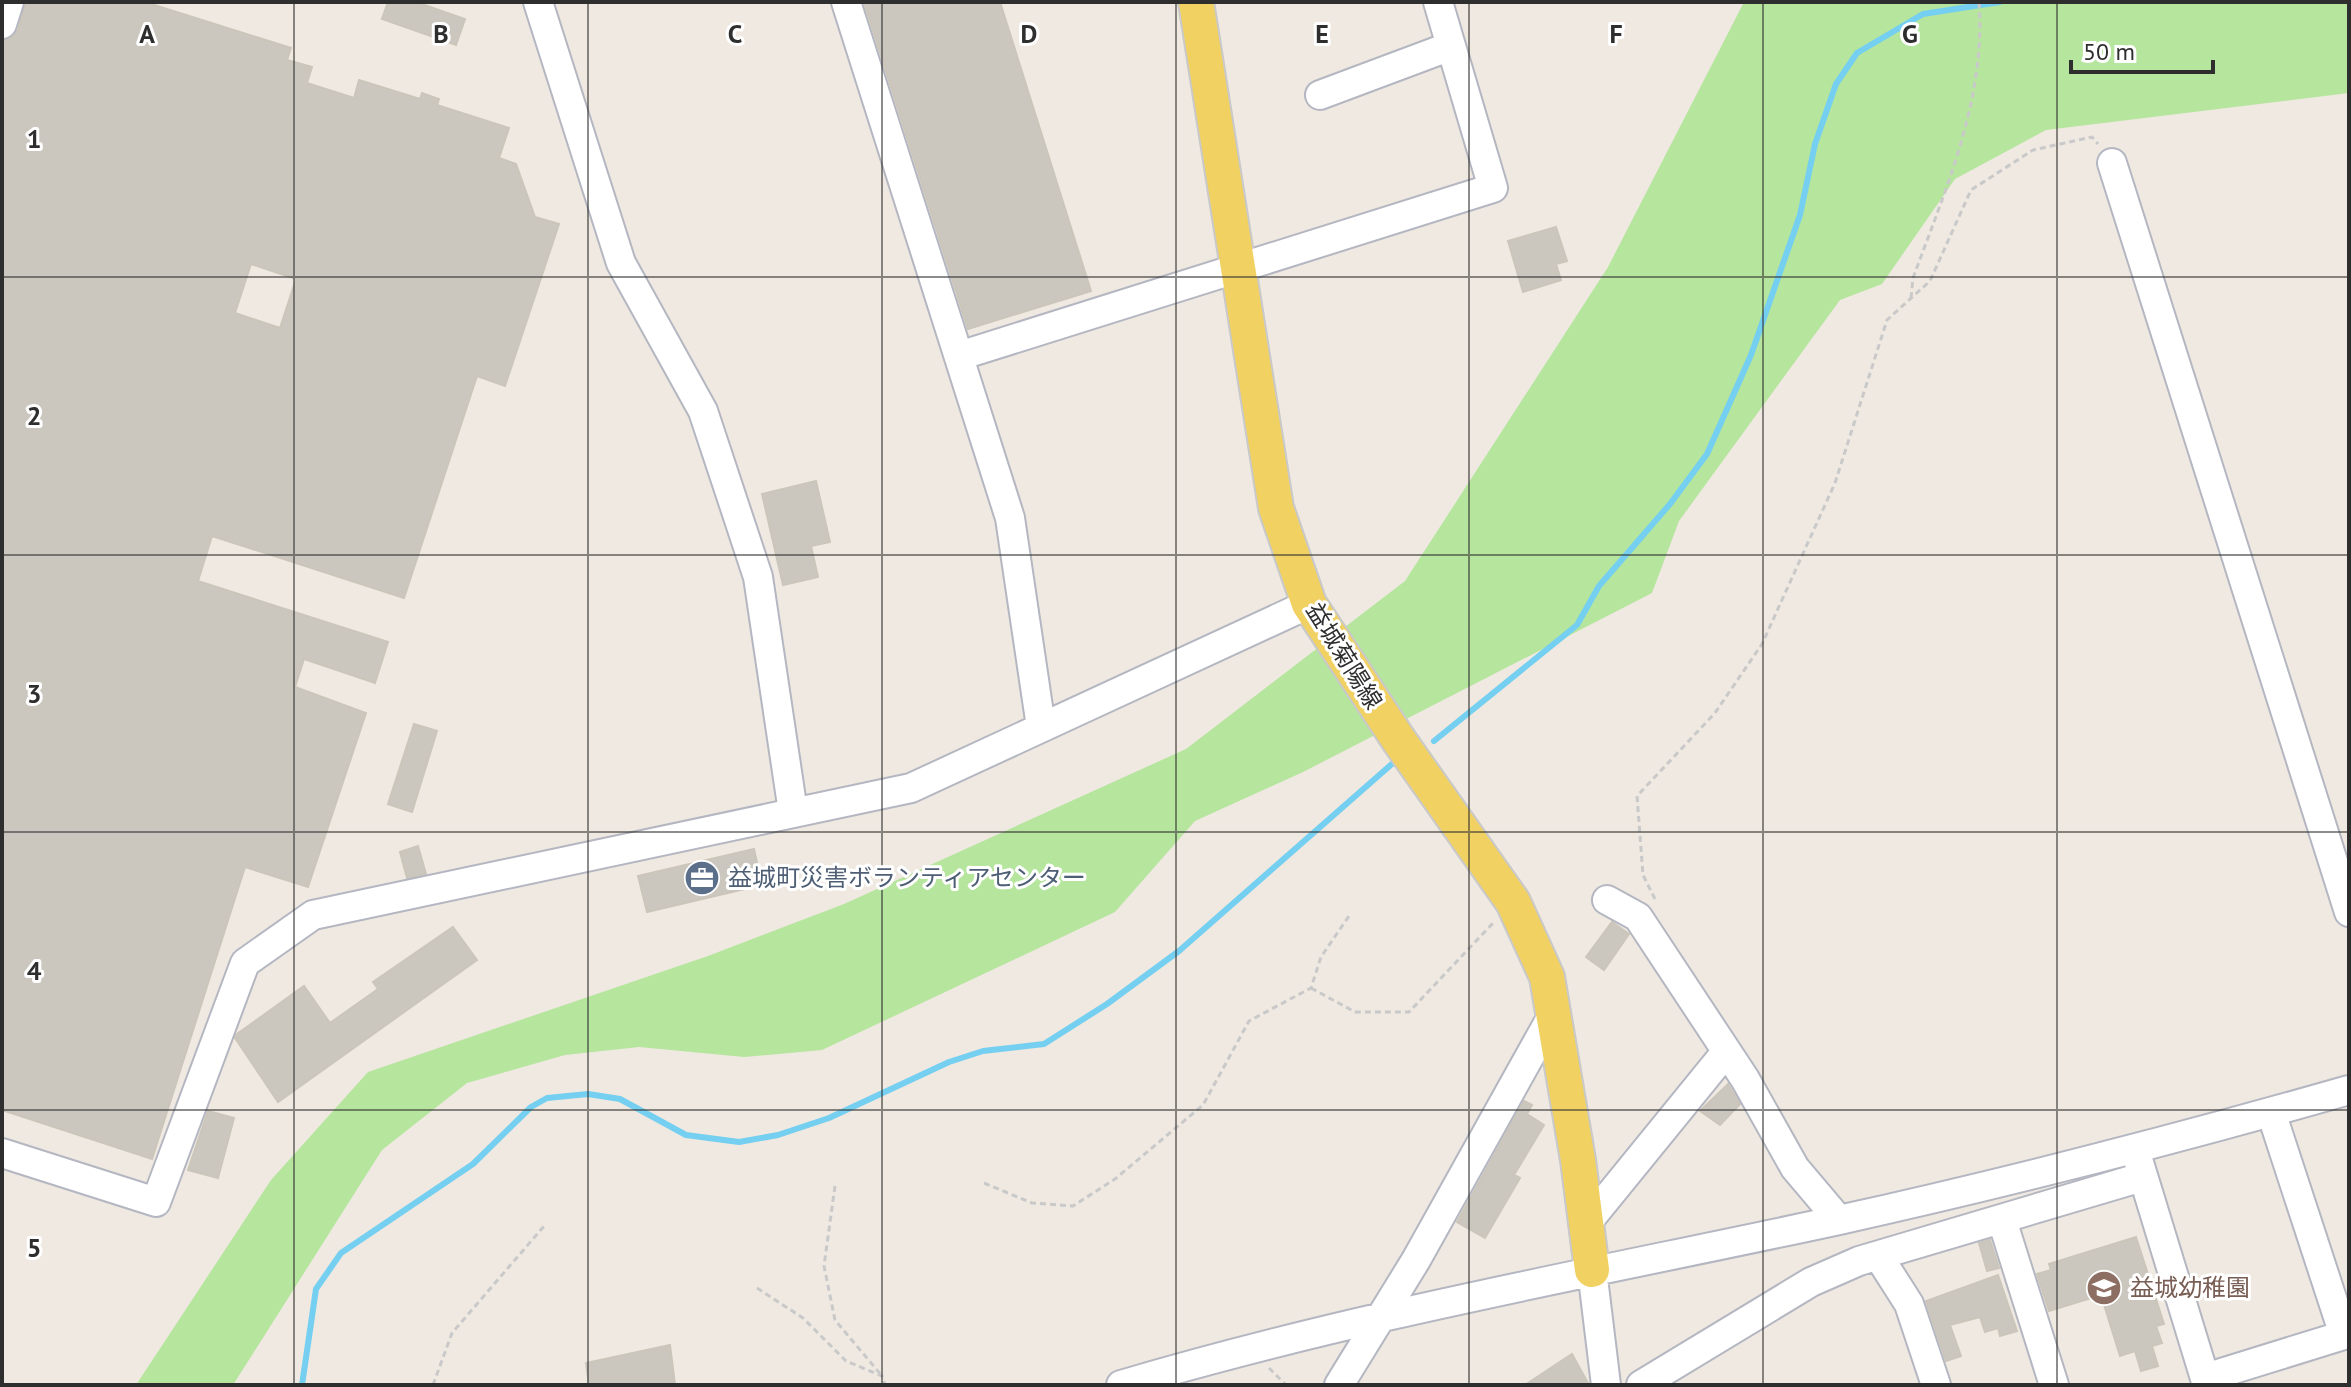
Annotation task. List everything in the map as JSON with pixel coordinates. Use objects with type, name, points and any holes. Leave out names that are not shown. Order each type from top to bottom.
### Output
[{"type":"main road","name":"益城菊陽線","points":[[1196,2],[1276,508],[1309,604],[1398,739],[1513,902],[1547,977],[1555,1011],[1592,1270]]},
{"type":"street","points":[[2,24],[9,2]]},
{"type":"street","points":[[538,2],[621,263],[703,411],[758,577],[793,812]]},
{"type":"street","points":[[846,2],[1010,518],[1041,727]]},
{"type":"street","points":[[959,356],[1493,188],[1438,2]]},
{"type":"street","points":[[1320,95],[1451,46]]},
{"type":"street","points":[[2112,163],[2349,912]]},
{"type":"street","points":[[2,1153],[156,1202],[245,963],[313,915],[911,788],[1309,604]]},
{"type":"street","points":[[1607,900],[1638,917],[1726,1052],[1795,1168],[1839,1220]]},
{"type":"street","points":[[1339,1385],[1555,1011]]},
{"type":"street","points":[[1586,1224],[1726,1052]]},
{"type":"street","points":[[1121,1385],[1249,1347],[1382,1315],[1839,1220],[2136,1151],[2349,1090]]},
{"type":"street","points":[[2136,1151],[2206,1381],[2344,1335],[2271,1112]]},
{"type":"street","points":[[1641,1385],[1811,1282],[1859,1261],[2132,1180]]},
{"type":"street","points":[[1938,1197],[1947,1235]]},
{"type":"street","points":[[2002,1220],[2054,1385]]},
{"type":"street","points":[[1879,1257],[1909,1304],[1936,1385]]},
{"type":"street","points":[[1592,1270],[1606,1385]]},
{"type":"path","points":[[1911,298],[1913,278],[1974,101],[1982,40],[1979,2]]},
{"type":"path","points":[[1658,906],[1643,875],[1637,796],[1715,713],[1762,644],[1835,483],[1887,320],[1930,281],[1971,190],[2033,150],[2092,137],[2112,163]]},
{"type":"path","points":[[1311,988],[1355,1012],[1409,1012],[1513,902]]},
{"type":"path","points":[[984,1183],[1032,1203],[1073,1206],[1115,1179],[1203,1105],[1249,1021],[1311,988],[1321,957],[1349,916]]},
{"type":"path","points":[[835,1186],[824,1266],[835,1320],[882,1376],[885,1385]]},
{"type":"path","points":[[433,1385],[452,1333],[545,1225]]},
{"type":"path","points":[[757,1288],[803,1318],[846,1361],[882,1376]]},
{"type":"green space","points":[[1744,2],[2349,2],[2349,93],[2046,130],[1955,179],[1882,284],[1840,300],[1679,521],[1652,593],[1303,772],[1195,821],[1115,912],[822,1050],[744,1057],[639,1047],[565,1055],[467,1083],[382,1150],[233,1385],[136,1385],[271,1180],[368,1072],[708,956],[844,904],[1186,749],[1405,581],[1608,267]]},
{"type":"building","points":[[26,2],[145,2],[291,48],[287,60],[312,67],[307,83],[354,98],[359,80],[420,99],[422,93],[439,99],[437,105],[509,128],[499,158],[516,164],[535,217],[559,224],[505,386],[477,376],[404,598],[212,536],[198,581],[388,642],[375,683],[304,659],[295,687],[366,713],[308,887],[245,867],[152,1159],[2,1110],[2,41],[13,37]],"holes":[[[251,264],[296,279],[280,328],[235,313]]]},
{"type":"building","points":[[388,2],[416,2],[465,19],[456,45],[382,19]]},
{"type":"building","points":[[864,2],[1000,2],[1091,291],[968,329]]},
{"type":"building","points":[[1556,227],[1567,261],[1556,264],[1561,280],[1523,292],[1508,241]]},
{"type":"building","points":[[816,481],[830,542],[811,546],[818,577],[783,585],[762,494]]},
{"type":"building","points":[[414,724],[437,731],[412,812],[388,804]]},
{"type":"building","points":[[418,846],[426,874],[407,878],[400,852]]},
{"type":"building","points":[[754,849],[762,885],[647,912],[638,876]]},
{"type":"building","points":[[1612,922],[1629,934],[1604,970],[1586,957]]},
{"type":"building","points":[[453,927],[477,960],[278,1102],[235,1038],[237,1034],[304,986],[330,1023],[378,989],[373,982]]},
{"type":"building","points":[[1728,1084],[1740,1104],[1720,1125],[1700,1111]]},
{"type":"building","points":[[1524,1101],[1532,1105],[1527,1114],[1544,1125],[1514,1175],[1520,1178],[1485,1238],[1457,1222]]},
{"type":"building","points":[[208,1111],[234,1118],[218,1178],[188,1170]]},
{"type":"building","points":[[2136,1237],[2164,1324],[2156,1326],[2162,1343],[2152,1346],[2158,1366],[2141,1371],[2135,1351],[2120,1356],[2101,1295],[2049,1311],[2037,1274],[2051,1270],[2049,1264]]},
{"type":"building","points":[[1990,1240],[1999,1268],[1987,1271],[1979,1243]]},
{"type":"building","points":[[1998,1275],[2017,1331],[2000,1336],[1998,1328],[1985,1332],[1980,1317],[1950,1325],[1961,1356],[1946,1361],[1926,1301]]},
{"type":"building","points":[[670,1345],[675,1385],[589,1385],[586,1363]]},
{"type":"building","points":[[1572,1354],[1589,1385],[1525,1385]]},
{"type":"waterway","points":[[1434,741],[1577,625],[1599,586],[1670,504],[1707,454],[1751,355],[1800,215],[1815,144],[1836,84],[1857,53],[1923,14],[2000,2]]},
{"type":"waterway","points":[[302,1385],[316,1289],[341,1253],[473,1164],[531,1107],[547,1098],[588,1094],[620,1099],[686,1135],[739,1142],[778,1135],[829,1118],[949,1062],[983,1051],[1044,1044],[1107,1004],[1179,951],[1393,763]]},
{"type":"place","name":"益城町災害ボランティアセンター","points":[[702,878]]},
{"type":"place","name":"益城幼稚園","points":[[2104,1288]]}]
